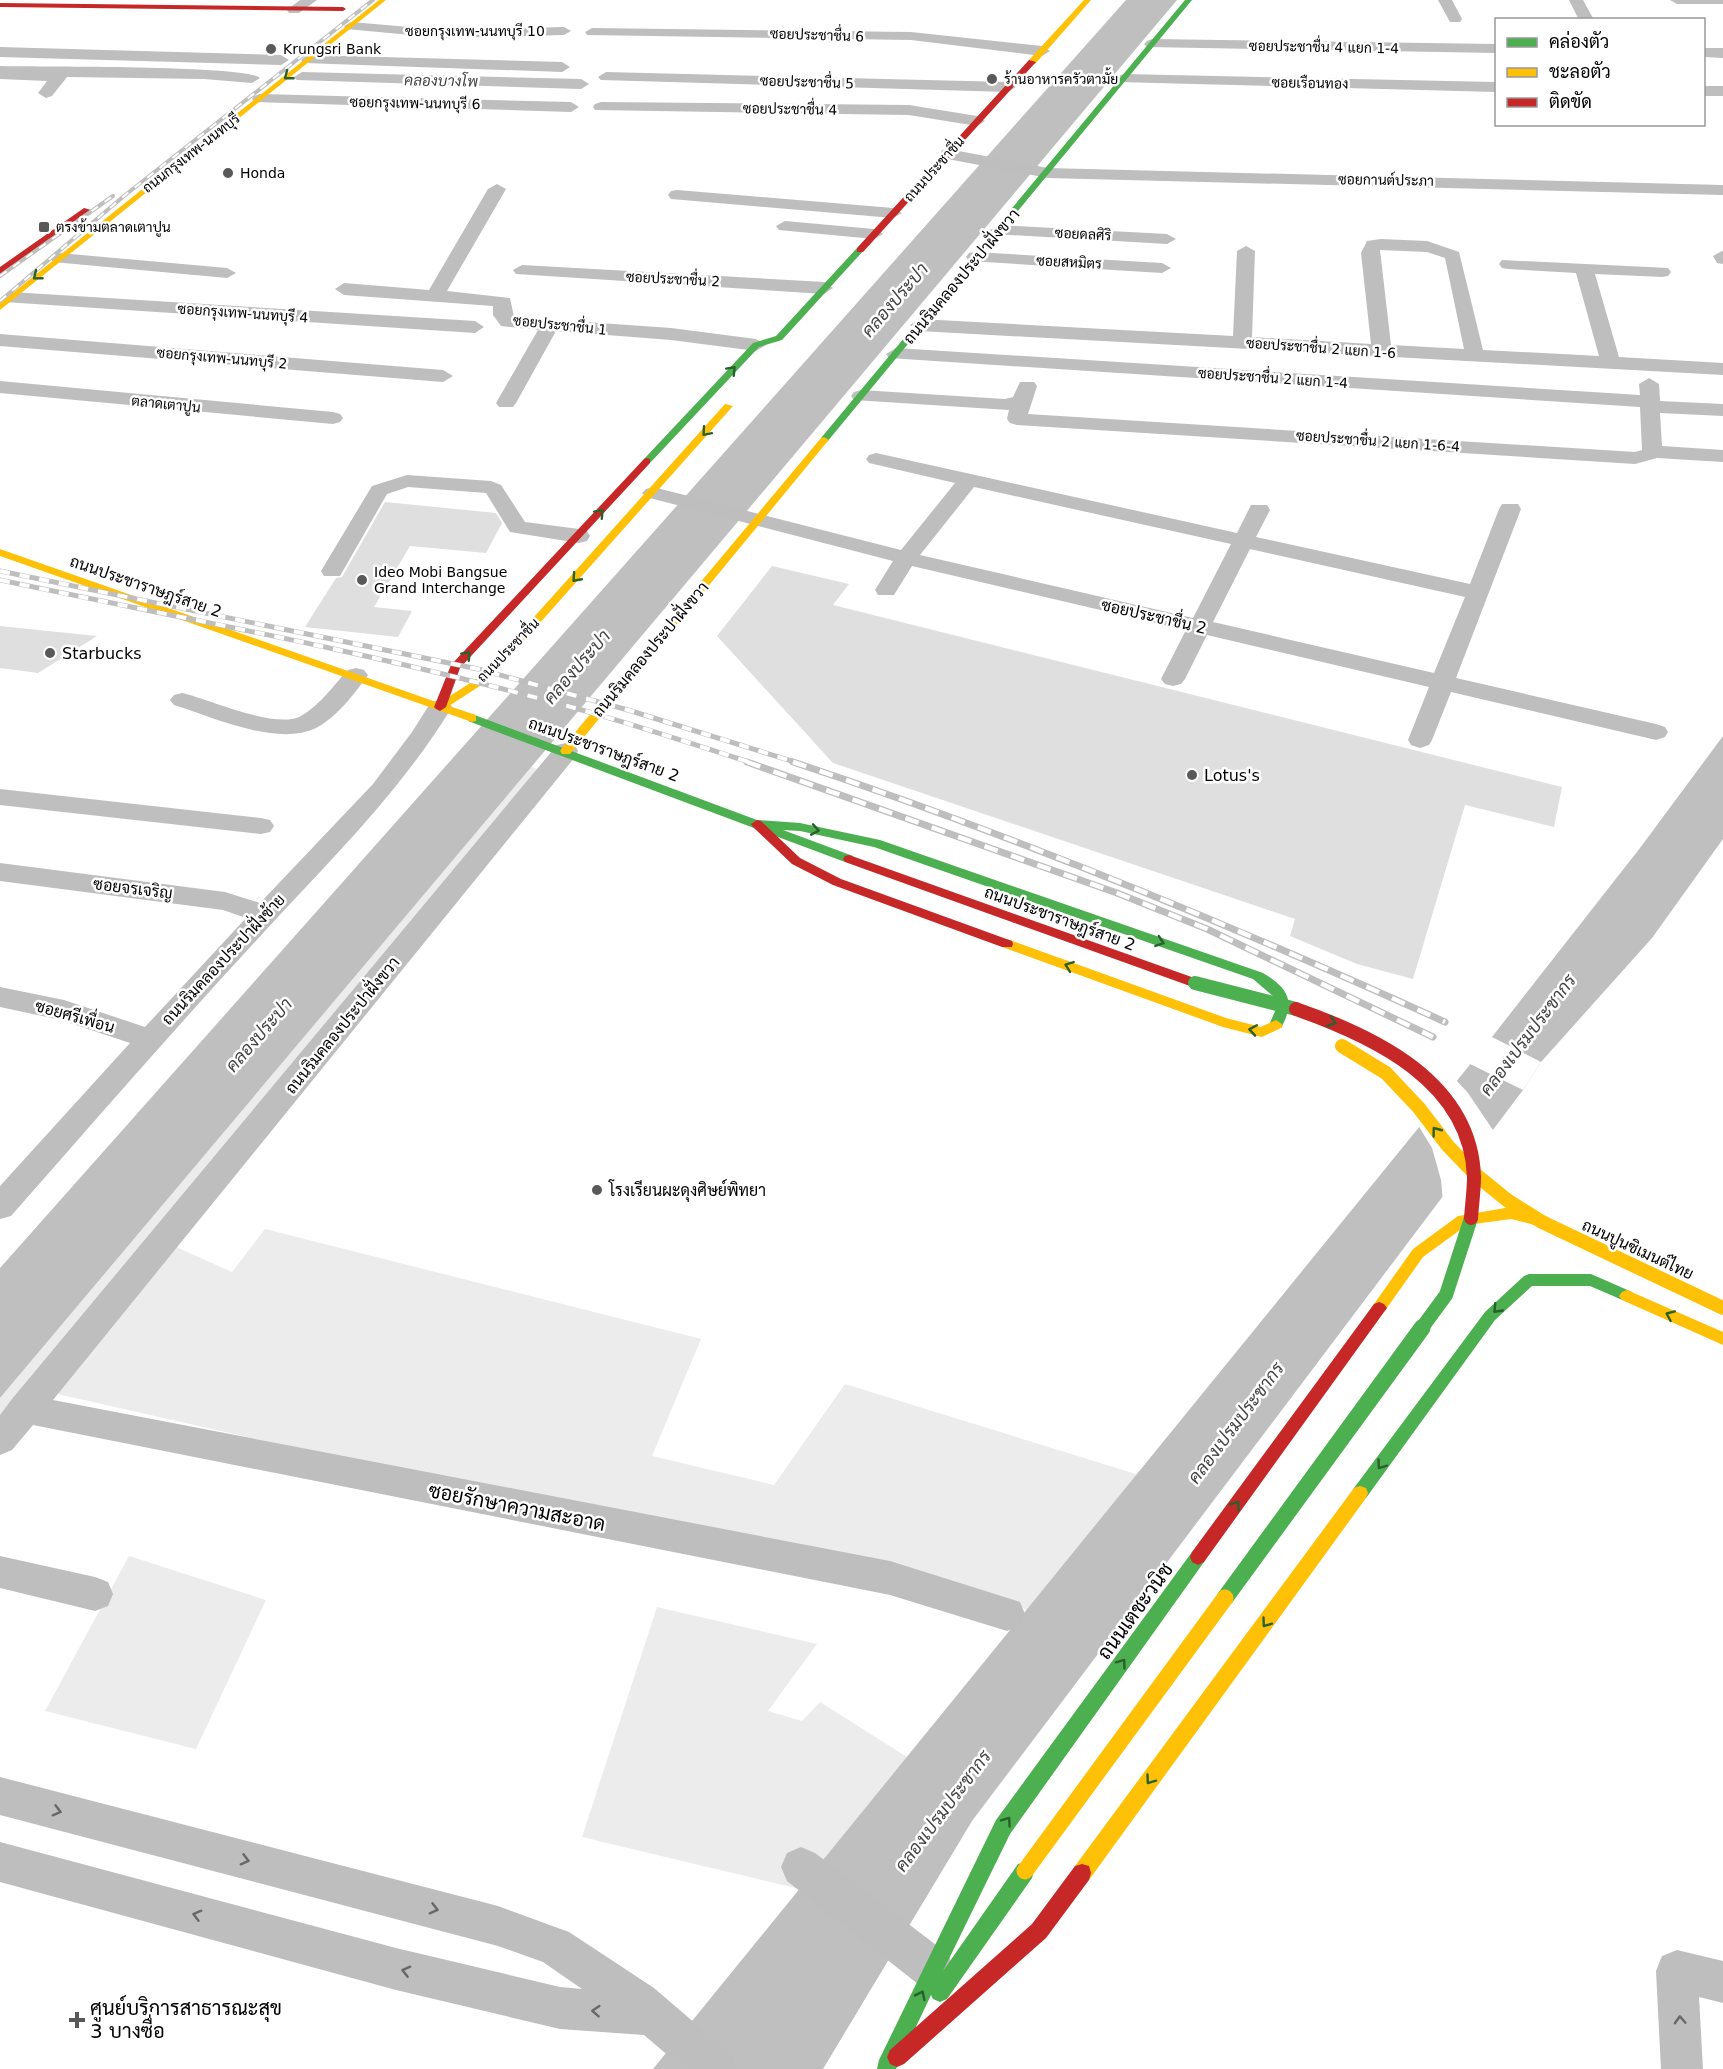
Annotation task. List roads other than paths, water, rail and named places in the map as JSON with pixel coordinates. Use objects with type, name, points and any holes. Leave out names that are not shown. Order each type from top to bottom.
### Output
[{"type":"main road","points":[[326,22],[355,0]]},
{"type":"main road","name":"ถนนกรุงเทพ-นนทบุรี","points":[[5,302],[383,0]]},
{"type":"main road","name":"ถนนประชาชื่น","points":[[770,358],[777,350],[779,338],[1088,0]]},
{"type":"main road","name":"ถนนริมคลองประปาฝั่งขวา","points":[[561,750],[999,230],[1041,172],[1124,79],[1189,0]]},
{"type":"main road","points":[[0,5],[189,4],[294,10],[343,9]]},
{"type":"main road","points":[[260,76],[286,55],[309,60]]},
{"type":"main road","points":[[0,272],[99,201]]},
{"type":"main road","points":[[756,345],[779,338]]},
{"type":"main road","name":"ถนนประชาชื่น","points":[[440,706],[455,667],[756,345]]},
{"type":"main road","name":"ถนนประชาชื่น","points":[[440,706],[485,678],[662,496],[739,394]]},
{"type":"main road","name":"ถนนประชาราษฎร์สาย 2","points":[[0,552],[477,719],[875,869],[1195,983],[1297,1026]]},
{"type":"main road","points":[[757,824],[800,827],[876,843],[1258,975],[1277,987],[1285,999],[1284,1014],[1275,1028],[1262,1032],[1212,1018],[837,882],[796,861],[757,824]]},
{"type":"main road","name":"ถนนประชาราษฎร์สาย 2","points":[[1195,983],[1303,1012],[1355,1030],[1394,1050],[1423,1073],[1450,1101],[1467,1138],[1475,1174]]},
{"type":"main road","points":[[886,2068],[1025,1871],[1446,1295],[1464,1251],[1473,1207],[1475,1174],[1386,1073],[1327,1039]]},
{"type":"main road","name":"ถนนปูนซิเมนต์ไทย","points":[[1475,1174],[1507,1200],[1542,1222],[1723,1308]]},
{"type":"main road","name":"ถนนปูนซิเมนต์ไทย","points":[[1511,1213],[1575,1229],[1626,1246],[1612,1289]]},
{"type":"main road","name":"ถนนเตชะวนิช","points":[[886,2068],[918,1957],[1003,1827],[1419,1253],[1463,1220],[1511,1213]]},
{"type":"main road","points":[[1648,1305],[1643,1297],[1644,1279],[1651,1269],[1670,1265]]},
{"type":"main road","points":[[886,2068],[1039,1931],[1490,1316],[1518,1287],[1529,1280],[1544,1278],[1591,1280],[1723,1339]]},
{"type":"street","points":[[294,10],[309,0]]},
{"type":"street","points":[[1445,0],[1455,20]]},
{"type":"street","points":[[1576,0],[1586,18]]},
{"type":"street","points":[[1677,0],[1723,0]]},
{"type":"street","points":[[1698,0],[1723,16]]},
{"type":"street","name":"ซอยกรุงเทพ-นนทบุรี 10","points":[[351,26],[444,34],[564,31]]},
{"type":"street","name":"ซอยประชาชื่น 6","points":[[592,32],[911,36],[1042,51]]},
{"type":"street","name":"ซอยประชาชื่น 4 แยก 1-4","points":[[1152,44],[1495,49]]},
{"type":"street","points":[[0,52],[286,55]]},
{"type":"street","points":[[9,87],[39,53]]},
{"type":"street","points":[[1705,53],[1723,53]]},
{"type":"street","points":[[309,60],[562,67]]},
{"type":"street","points":[[0,74],[21,73],[59,77],[46,93]]},
{"type":"street","name":"ซอยประชาชื่น 5","points":[[606,77],[1008,87]]},
{"type":"street","name":"ซอยเรือนทอง","points":[[1124,79],[1495,87]]},
{"type":"street","points":[[1705,91],[1723,92]]},
{"type":"street","name":"ซอยกรุงเทพ-นนทบุรี 6","points":[[260,99],[571,107]]},
{"type":"street","name":"ซอยประชาชื่น 4","points":[[602,107],[909,110],[977,121]]},
{"type":"street","name":"ซอยกานต์ประภา","points":[[948,153],[982,162],[1041,172],[1723,190]]},
{"type":"street","points":[[402,344],[426,309],[497,189]]},
{"type":"street","points":[[677,195],[893,213]]},
{"type":"street","points":[[734,215],[745,200]]},
{"type":"street","points":[[785,226],[874,234]]},
{"type":"street","name":"ซอยดลศิริ","points":[[999,230],[1167,239]]},
{"type":"street","points":[[1382,352],[1371,249],[1373,245],[1385,244],[1443,250],[1453,256],[1475,357]]},
{"type":"street","points":[[1242,343],[1246,251]]},
{"type":"street","name":"ซอยสหมิตร","points":[[975,257],[1162,268]]},
{"type":"street","points":[[59,258],[227,273]]},
{"type":"street","points":[[1508,264],[1662,272]]},
{"type":"street","points":[[1584,269],[1611,363]]},
{"type":"street","name":"ซอยประชาชื่น 2","points":[[522,270],[824,288]]},
{"type":"street","name":"ซอยประชาชื่น 1","points":[[344,289],[426,309],[503,302],[502,315],[508,321],[671,334],[756,345]]},
{"type":"street","name":"ซอยกรุงเทพ-นนทบุรี 4","points":[[5,302],[426,309],[475,327]]},
{"type":"street","points":[[506,403],[550,326]]},
{"type":"street","name":"ซอยประชาชื่น 2 แยก 1-6","points":[[919,326],[1723,369]]},
{"type":"street","points":[[1019,410],[1054,332]]},
{"type":"street","name":"ซอยกรุงเทพ-นนทบุรี 2","points":[[0,340],[443,376]]},
{"type":"street","name":"ซอยประชาชื่น 2 แยก 1-4","points":[[896,354],[1723,410]]},
{"type":"street","points":[[1648,365],[1652,451]]},
{"type":"street","name":"ตลาดเตาปูน","points":[[0,387],[333,418]]},
{"type":"street","name":"ซอยประชาชื่น 2 แยก 1-6-4","points":[[861,396],[1005,405],[1019,410],[1635,458],[1647,456],[1652,451],[1723,456]]},
{"type":"street","points":[[876,459],[1479,593]]},
{"type":"street","points":[[886,590],[906,558],[969,479]]},
{"type":"street","points":[[332,571],[379,490],[407,481],[484,485],[494,489],[509,516],[519,527],[579,536]]},
{"type":"street","name":"ซอยประชาชื่น 2","points":[[662,496],[906,558],[1656,732]]},
{"type":"street","points":[[1420,740],[1510,509]]},
{"type":"street","points":[[1173,679],[1259,510]]},
{"type":"street","points":[[182,700],[278,727],[296,728],[309,723],[356,675]]},
{"type":"street","name":"ถนนริมคลองประปาฝั่งซ้าย","points":[[0,1208],[264,914],[389,779],[428,729],[440,706]]},
{"type":"street","name":"ถนนริมคลองประปาฝั่งขวา","points":[[0,1440],[561,750]]},
{"type":"street","name":"ซอยจรเจริญ","points":[[0,872],[225,901],[264,914]]},
{"type":"street","name":"ซอยศรีเพื่อน","points":[[0,997],[64,1010],[150,1040]]},
{"type":"street","name":"ซอยรักษาความสะอาด","points":[[24,1409],[418,1488],[890,1578],[1007,1614]]},
{"type":"street","points":[[0,1572],[95,1594]]},
{"type":"street","points":[[0,1796],[498,1926],[555,1946],[664,2023],[716,2069]]},
{"type":"street","points":[[0,1862],[396,1969],[560,2008],[664,2023]]},
{"type":"street","points":[[801,1867],[918,1957]]},
{"type":"street","points":[[1682,2069],[1677,1971],[1723,1982]]},
{"type":"water","name":"คลองประปา","points":[[1126,0],[1177,0],[0,1398],[0,1268]]},
{"type":"water","name":"คลองเปรมประชากร","points":[[1723,736],[1723,839],[1652,938],[1541,1062],[1523,1090],[972,1821],[823,2069],[653,2069],[1481,1051],[1640,848]]},
{"type":"waterway","name":"คลองบางโพ","points":[[0,71],[204,74],[252,78]]},
{"type":"waterway","name":"คลองบางโพ","points":[[302,77],[581,84]]},
{"type":"waterway","points":[[0,797],[261,826]]},
{"type":"railway","points":[[0,301],[124,196],[373,0]]},
{"type":"railway","points":[[0,276],[113,196]]},
{"type":"railway","points":[[0,571],[478,669],[628,710],[798,763]]},
{"type":"railway","points":[[0,580],[330,648],[461,678],[583,710],[752,763]]},
{"type":"railway","points":[[747,762],[1117,893],[1207,929],[1433,1037]]},
{"type":"railway","points":[[793,762],[959,820],[1123,883],[1445,1022]]},
{"type":"place","name":"Krungsri Bank","points":[[271,49]]},
{"type":"place","name":"ร้านอาหารครัวตามั้ย","points":[[992,79]]},
{"type":"place","name":"Honda","points":[[228,173]]},
{"type":"place","name":"ตรงข้ามตลาดเตาปูน","points":[[44,227]]},
{"type":"place","name":"Ideo Mobi Bangsue Grand Interchange","points":[[362,580]]},
{"type":"place","name":"Starbucks","points":[[50,653]]},
{"type":"place","name":"Lotus's","points":[[1192,775]]},
{"type":"place","name":"โรงเรียนผะดุงศิษย์พิทยา","points":[[597,1190]]},
{"type":"place","name":"ศูนย์บริการสาธารณะสุข 3 บางซื่อ","points":[[77,2020]]}]
